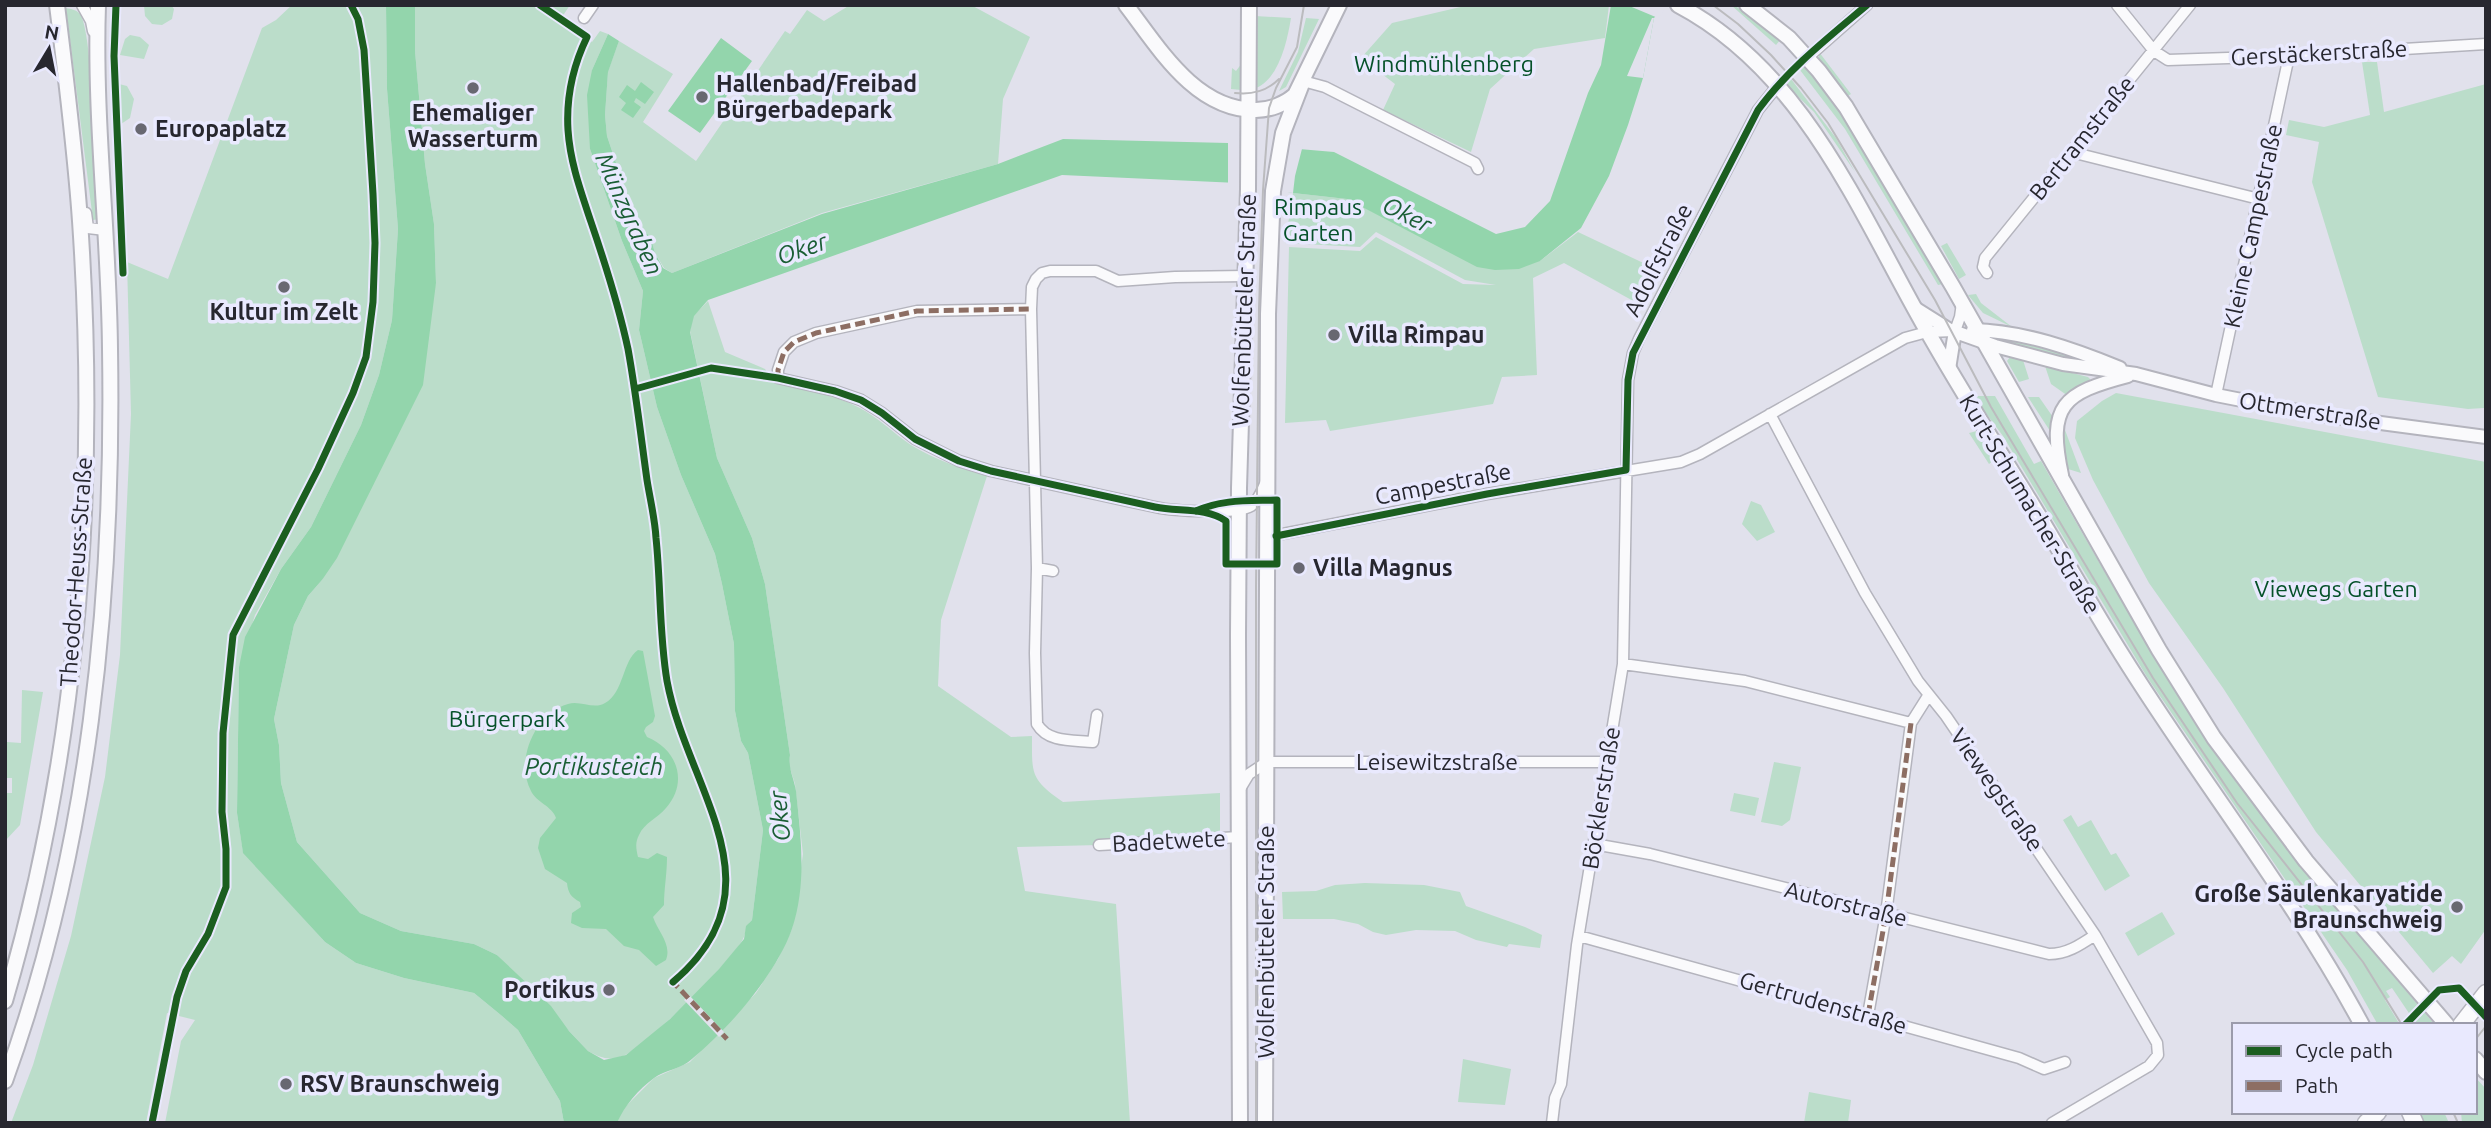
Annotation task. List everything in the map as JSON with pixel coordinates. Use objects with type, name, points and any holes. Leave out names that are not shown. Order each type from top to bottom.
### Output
[{"type":"main road","name":"Theodor-Heuss-Straße","points":[[5,1001],[30,911],[52,800],[73,654],[80,574],[86,444],[86,349],[73,137],[57,5]]},
{"type":"main road","name":"Theodor-Heuss-Straße","points":[[5,1081],[35,990],[62,886],[81,794],[105,580],[111,447],[110,347],[100,144],[98,5]]},
{"type":"main road","points":[[1126,5],[1185,79],[1221,102],[1248,110],[1261,110],[1283,103],[1295,95],[1303,82]]},
{"type":"main road","name":"Wolfenbütteler Straße","points":[[1240,1123],[1239,509],[1249,141],[1249,5]]},
{"type":"main road","name":"Wolfenbütteler Straße","points":[[1265,1123],[1266,481],[1273,191],[1288,116],[1339,5]]},
{"type":"main road","name":"Kurt-Schumacher-Straße","points":[[1678,5],[1700,16],[1727,36],[1778,85],[1816,135],[1843,177],[1927,332],[2121,655],[2294,910],[2361,1023]]},
{"type":"main road","name":"Kurt-Schumacher-Straße","points":[[1747,5],[1788,38],[1846,107],[1880,161],[2186,695],[2235,769],[2315,872],[2445,1023]]},
{"type":"main road","points":[[2463,1023],[2486,993]]},
{"type":"street","name":"Theodor-Heuss-Straße","points":[[82,5],[91,21],[97,45]]},
{"type":"street","points":[[584,18],[593,5]]},
{"type":"street","points":[[1807,58],[1867,5]]},
{"type":"street","points":[[2117,5],[2154,51]]},
{"type":"street","name":"Bertramstraße","points":[[1987,273],[1983,267],[1985,258],[2190,5]]},
{"type":"street","name":"Gerstäckerstraße","points":[[2154,51],[2168,60],[2486,44]]},
{"type":"street","name":"Kleine Campestraße","points":[[2216,395],[2289,56]]},
{"type":"street","points":[[1303,82],[1329,89],[1475,163],[1478,169]]},
{"type":"street","name":"Adolfstraße","points":[[1626,470],[1628,380],[1633,353],[1758,110],[1778,85]]},
{"type":"street","name":"Theodor-Heuss-Straße","points":[[73,137],[82,178],[87,225],[92,229],[105,230]]},
{"type":"street","points":[[2071,152],[2259,199]]},
{"type":"street","points":[[1097,715],[1093,742],[1055,738],[1042,732],[1037,724],[1032,287],[1035,279],[1042,273],[1096,271],[1118,281],[1245,276]]},
{"type":"street","points":[[1949,369],[1962,303]]},
{"type":"street","points":[[1915,308],[1955,331]]},
{"type":"street","points":[[1031,309],[917,311],[816,333],[794,342],[784,352],[778,370],[779,378],[861,400],[915,439],[959,461],[1175,511],[1239,509],[1251,506],[1266,481]]},
{"type":"street","name":"Campestraße","points":[[1267,537],[1681,462],[1770,415],[1901,339],[1927,332],[1955,331]]},
{"type":"street","name":"Ottmerstraße","points":[[1955,331],[1980,336],[2018,336],[2068,349],[2136,374],[2216,395],[2313,414],[2486,437]]},
{"type":"street","points":[[2064,482],[2056,439],[2065,406],[2084,389],[2136,374]]},
{"type":"street","name":"Viewegstraße","points":[[1770,415],[1865,593],[1928,696],[1946,716],[2095,935],[2157,1043],[2158,1055],[2149,1066],[2052,1123]]},
{"type":"street","name":"Böcklerstraße","points":[[1552,1123],[1555,1098],[1561,1084],[1579,936],[1622,664],[1626,470]]},
{"type":"street","points":[[1037,568],[1053,571]]},
{"type":"street","points":[[1622,664],[1745,681],[1911,723]]},
{"type":"street","points":[[1868,1015],[1886,914],[1911,723],[1928,696]]},
{"type":"street","points":[[1239,792],[1249,774],[1267,762]]},
{"type":"street","name":"Leisewitzstraße","points":[[1267,762],[1607,762]]},
{"type":"street","name":"Badetwete","points":[[1099,845],[1239,837]]},
{"type":"street","name":"Autorstraße","points":[[1594,844],[1650,854],[2049,954],[2061,954],[2095,935]]},
{"type":"street","name":"Gertrudenstraße","points":[[1579,936],[2019,1058],[2044,1069],[2065,1062]]},
{"type":"green space","points":[[144,5],[171,5],[174,9],[172,19],[162,25],[152,24],[145,16]]},
{"type":"green space","points":[[292,5],[386,5],[387,89],[398,229],[392,320],[379,375],[361,425],[311,527],[281,569],[255,615],[239,667],[237,813],[243,852],[325,942],[356,963],[404,978],[474,993],[502,1016],[518,1030],[560,1101],[564,1123],[165,1123],[181,1041],[195,1020],[167,1013],[146,1123],[11,1123],[33,1065],[71,936],[105,777],[120,655],[131,414],[127,262],[168,279],[262,28],[276,20]]},
{"type":"green space","name":"Bürgerpark","points":[[415,5],[570,5],[560,20],[592,42],[600,31],[608,34],[592,70],[590,149],[622,241],[643,291],[639,330],[657,407],[681,475],[715,554],[734,644],[735,711],[741,741],[748,753],[763,830],[752,920],[736,950],[706,983],[634,1050],[618,1058],[605,1058],[588,1051],[497,955],[474,944],[401,931],[360,913],[297,842],[281,783],[279,745],[274,719],[294,625],[308,596],[322,580],[436,283],[434,224],[425,164],[415,51]]},
{"type":"green space","points":[[850,5],[971,5],[1030,37],[1003,99],[998,164],[822,213],[672,273],[664,268],[651,239],[633,214],[607,136],[605,115],[608,71],[619,41],[673,74],[643,122],[696,161],[785,31],[790,34],[807,10],[824,21]]},
{"type":"green space","name":"Windmühlenberg","points":[[1469,5],[1609,5],[1605,38],[1534,49],[1490,89],[1471,152],[1383,110],[1395,84],[1361,58],[1392,23]]},
{"type":"green space","points":[[1731,5],[1734,5],[1781,39],[1776,45]]},
{"type":"green space","points":[[66,8],[80,14],[88,49],[99,219],[93,220]]},
{"type":"green space","points":[[1255,16],[1291,18],[1276,69],[1263,84],[1254,89]]},
{"type":"green space","points":[[1306,18],[1319,19],[1286,87],[1279,91],[1298,52]]},
{"type":"green space","points":[[130,35],[140,37],[149,45],[144,59],[120,55],[125,39]]},
{"type":"green space","points":[[1819,52],[1851,94],[1846,97],[1819,63]]},
{"type":"green space","points":[[2362,62],[2377,62],[2384,112],[2486,84],[2484,408],[2468,409],[2378,397],[2312,182],[2319,142],[2286,135],[2289,120],[2324,127],[2370,115]]},
{"type":"green space","points":[[1242,63],[1241,90],[1231,89],[1232,68],[1236,71]]},
{"type":"green space","points":[[1806,65],[1851,125],[1943,284],[1938,285],[1845,129],[1800,70]]},
{"type":"green space","points":[[1791,79],[1836,138],[1855,172],[1814,112],[1785,84]]},
{"type":"green space","points":[[119,84],[127,86],[134,99],[130,118],[121,124]]},
{"type":"green space","name":"Rimpaus Garten","points":[[1293,193],[1347,199],[1409,230],[1540,261],[1578,232],[1656,269],[1637,303],[1564,263],[1533,278],[1537,375],[1502,377],[1493,404],[1330,431],[1326,420],[1285,423],[1289,247],[1360,251],[1376,237],[1463,284],[1496,285],[1465,280],[1376,232],[1360,247],[1285,243]]},
{"type":"green space","points":[[1947,243],[1966,275],[1959,279],[1941,246]]},
{"type":"green space","points":[[1976,294],[1981,303],[2012,327],[1983,313],[1968,295]]},
{"type":"green space","points":[[708,301],[725,352],[765,369],[774,383],[828,396],[858,407],[920,450],[987,476],[941,620],[938,686],[1011,737],[1032,736],[1035,775],[1044,787],[1063,802],[1220,793],[1220,838],[1017,847],[1025,891],[1116,904],[1130,1123],[617,1123],[622,1110],[654,1078],[690,1062],[756,993],[778,959],[792,929],[803,854],[765,584],[752,538],[717,458],[690,331],[693,316]]},
{"type":"green space","points":[[1995,336],[2086,360],[2086,363],[1995,340]]},
{"type":"green space","points":[[2010,357],[2023,360],[2029,379],[2019,382],[2007,361]]},
{"type":"green space","points":[[2045,366],[2088,377],[2089,383],[2068,396],[2051,384]]},
{"type":"green space","name":"Viewegs Garten","points":[[2116,393],[2486,462],[2486,929],[2461,964],[2452,956],[2433,973],[2316,832],[2223,688],[2149,583],[2093,480],[2075,438],[2077,421]]},
{"type":"green space","points":[[1973,396],[1995,396],[2034,464],[2041,461],[2136,626],[2213,747],[2287,848],[2433,1023],[2416,1023],[2392,988],[2386,991],[2390,997],[2385,1000],[2399,1023],[2377,1023],[2347,970],[2147,677],[2003,436]]},
{"type":"green space","points":[[2028,397],[2039,397],[2055,420],[2052,434]]},
{"type":"green space","points":[[2061,426],[2065,430],[2081,473],[2068,469],[2064,463]]},
{"type":"green space","points":[[1977,431],[1994,460],[1989,464],[1969,433]]},
{"type":"green space","points":[[1751,501],[1761,505],[1775,532],[1757,541],[1742,524]]},
{"type":"green space","points":[[22,690],[43,692],[20,825],[5,841],[5,793],[12,793],[12,778],[6,778],[7,742],[21,743]]},
{"type":"green space","points":[[1774,762],[1801,767],[1790,820],[1782,826],[1761,822]]},
{"type":"green space","points":[[1734,793],[1759,798],[1755,816],[1730,811]]},
{"type":"green space","points":[[2071,815],[2078,827],[2091,820],[2111,855],[2116,853],[2130,876],[2105,891],[2063,820]]},
{"type":"green space","points":[[1335,885],[1424,885],[1460,892],[1466,906],[1542,935],[1540,948],[1509,944],[1507,947],[1476,940],[1455,931],[1416,930],[1386,935],[1358,924],[1334,919],[1283,919],[1282,892],[1316,891]]},
{"type":"green space","points":[[2162,912],[2175,934],[2138,956],[2125,933]]},
{"type":"green space","points":[[1463,1059],[1511,1069],[1505,1105],[1458,1102]]},
{"type":"green space","points":[[2477,1079],[2486,1089],[2486,1123],[2462,1123],[2461,1114],[2477,1114]]},
{"type":"green space","points":[[1809,1092],[1851,1100],[1848,1123],[1804,1123]]},
{"type":"green space","points":[[2421,1114],[2445,1114],[2449,1123],[2424,1123]]},
{"type":"water","points":[[386,5],[415,5],[415,51],[425,164],[434,224],[436,283],[423,385],[337,558],[308,596],[294,625],[274,719],[279,745],[281,783],[297,842],[360,913],[401,931],[474,944],[497,955],[551,1006],[588,1051],[604,1060],[626,1055],[670,1019],[744,939],[746,926],[752,920],[763,830],[748,753],[741,741],[735,711],[734,644],[715,554],[681,475],[657,407],[639,330],[643,291],[622,241],[590,149],[587,95],[592,70],[608,34],[619,41],[608,72],[605,115],[607,136],[633,214],[651,239],[663,268],[672,273],[822,214],[998,164],[1063,139],[1228,143],[1334,152],[1496,234],[1525,227],[1550,201],[1588,93],[1601,65],[1611,5],[1665,5],[1654,18],[1643,78],[1609,176],[1581,228],[1540,261],[1519,269],[1495,270],[1477,267],[1347,199],[1238,183],[1062,175],[708,300],[694,316],[690,332],[717,458],[752,538],[765,584],[800,826],[800,895],[792,929],[775,965],[750,1000],[707,1046],[688,1062],[648,1082],[628,1104],[617,1123],[564,1123],[560,1101],[518,1030],[502,1016],[474,993],[404,978],[356,963],[325,942],[243,853],[237,813],[239,667],[245,637],[281,569],[311,527],[361,425],[379,375],[392,320],[398,229],[387,89]]},
{"type":"water","name":"Hallenbad/Freibad Bürgerbadepark","points":[[721,38],[752,61],[700,133],[668,111]]},
{"type":"water","points":[[641,82],[654,92],[645,104],[636,98],[634,102],[641,107],[633,118],[621,110],[626,103],[619,97],[627,85],[635,91]]},
{"type":"water","name":"Portikusteich","points":[[638,650],[643,651],[655,716],[644,731],[647,737],[657,742],[672,758],[678,777],[673,798],[663,812],[644,827],[636,843],[638,857],[648,859],[657,853],[667,857],[664,905],[653,917],[666,943],[667,954],[666,960],[656,966],[639,950],[624,946],[606,929],[582,928],[571,923],[572,913],[581,907],[580,902],[570,894],[567,883],[545,869],[538,848],[540,838],[556,818],[531,791],[525,766],[531,740],[546,718],[556,709],[568,704],[596,706],[605,703],[616,692],[629,662]]},
{"type":"pier","points":[[1627,5],[1668,5],[1658,18]]},
{"type":"pier","points":[[1652,18],[1643,78],[1627,76]]},
{"type":"pier","points":[[1228,141],[1303,145],[1293,193],[1228,186]]},
{"type":"pier","points":[[700,369],[701,375],[651,387],[650,381]]},
{"type":"pier","points":[[689,995],[724,1032],[719,1037],[684,1000]]},
{"type":"tram line","points":[[1256,1123],[1256,587],[1263,190],[1269,108],[1297,47],[1304,5]]},
{"type":"tram line","points":[[1713,5],[1771,55],[1828,123],[1935,300],[1991,407],[2153,678],[2237,803],[2363,962],[2401,1023]]},
{"type":"tram line","points":[[1235,93],[1259,91],[1279,79]]},
{"type":"tram line","points":[[2477,1037],[2486,1026]]},
{"type":"tram line","points":[[2454,1114],[2458,1123]]},
{"type":"marked path","points":[[778,378],[784,352],[794,342],[816,333],[917,311],[1031,309]]},
{"type":"marked path","points":[[1868,1015],[1886,914],[1911,723]]},
{"type":"marked path","points":[[675,980],[673,982],[727,1039]]},
{"type":"cycle path","points":[[116,5],[114,56],[123,273]]},
{"type":"cycle path","points":[[152,1123],[177,997],[186,971],[208,934],[226,887],[222,812],[223,733],[233,635],[318,469],[353,393],[366,357],[373,302],[373,194],[364,50],[358,19],[351,5]]},
{"type":"cycle path","points":[[540,5],[587,37],[574,70],[569,94],[568,130],[571,154],[628,349],[655,531],[667,681],[678,721],[720,837],[726,874],[722,910],[706,946],[673,982]]},
{"type":"cycle path","points":[[1276,536],[1487,494],[1626,470],[1628,380],[1633,353],[1758,110],[1796,67],[1867,5]]},
{"type":"cycle path","points":[[635,389],[711,368],[778,378],[835,391],[861,400],[915,439],[959,461],[991,471],[1155,507],[1201,512],[1218,517],[1226,521],[1226,564],[1277,564],[1277,500],[1226,503],[1196,511]]},
{"type":"cycle path","points":[[2407,1023],[2439,990],[2459,988],[2486,1017]]},
{"type":"place","name":"Ehemaliger Wasserturm","points":[[473,88]]},
{"type":"place","name":"Hallenbad/Freibad Bürgerbadepark","points":[[702,97]]},
{"type":"place","name":"Europaplatz","points":[[141,129]]},
{"type":"place","name":"Kultur im Zelt","points":[[284,287]]},
{"type":"place","name":"Villa Rimpau","points":[[1334,335]]},
{"type":"place","name":"Villa Magnus","points":[[1299,568]]},
{"type":"place","name":"Große Säulenkaryatide Braunschweig","points":[[2457,907]]},
{"type":"place","name":"Portikus","points":[[609,990]]},
{"type":"place","name":"RSV Braunschweig","points":[[286,1084]]},
{"type":"water label","name":"Münzgraben","points":[[629,214]]},
{"type":"water label","name":"Oker","points":[[1407,215]]},
{"type":"water label","name":"Oker","points":[[802,249]]},
{"type":"water label","name":"Oker","points":[[780,816]]}]
